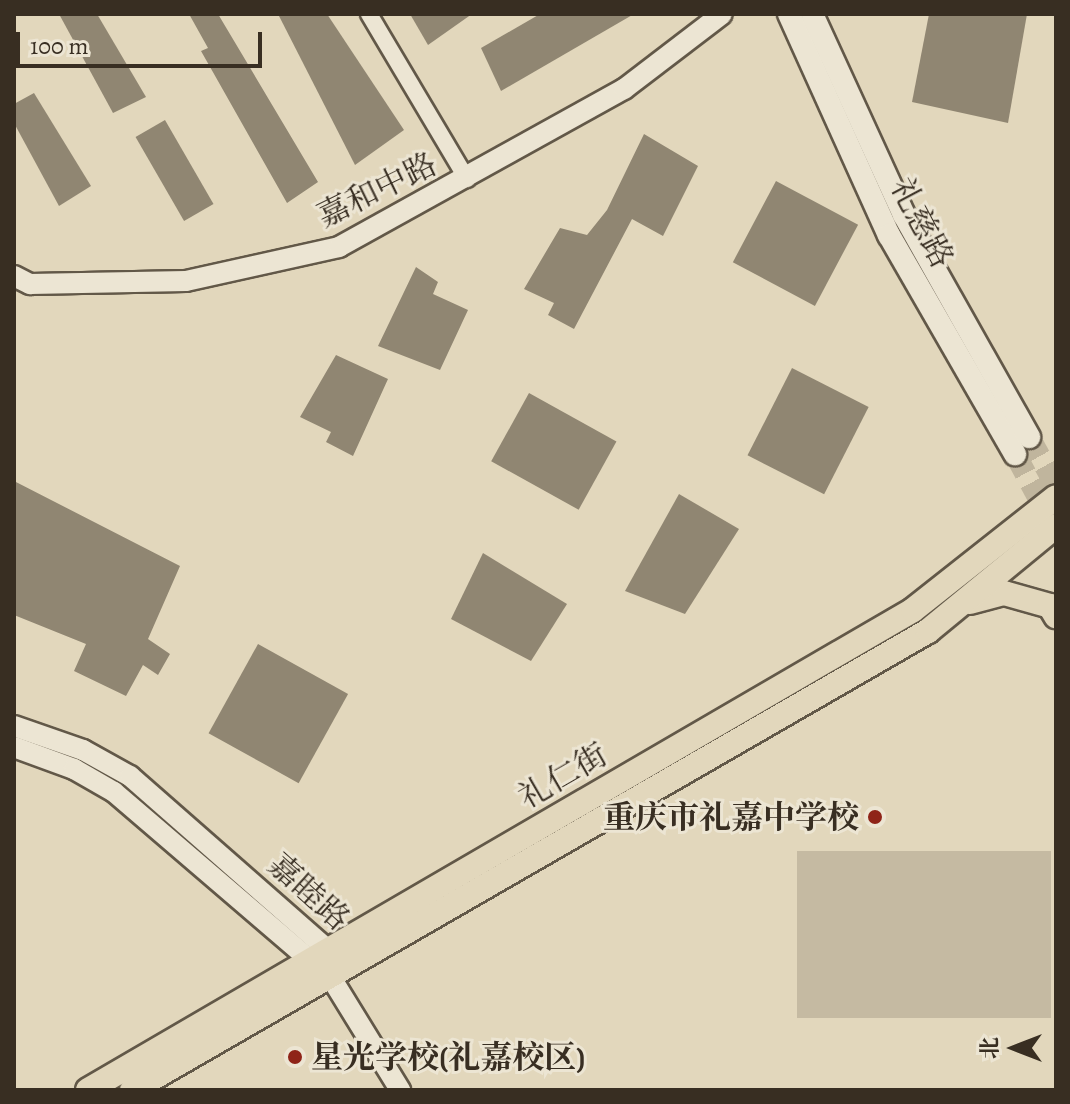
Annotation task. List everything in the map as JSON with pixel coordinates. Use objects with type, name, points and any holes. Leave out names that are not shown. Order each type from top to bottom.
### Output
[{"type":"main road","name":"礼慈路","points":[[789,14],[889,235],[1022,445],[904,215],[812,14]]},
{"type":"main road","name":"礼仁街","points":[[88,1090],[913,610],[1056,497]]},
{"type":"main road","name":"礼仁街","points":[[132,1090],[928,631],[1056,526]]},
{"type":"main road","points":[[960,605],[1004,593],[1050,606],[1056,616]]},
{"type":"street","points":[[369,14],[467,179]]},
{"type":"street","name":"嘉和中路","points":[[14,276],[30,284],[186,281],[339,247],[467,179],[624,89],[722,14]]},
{"type":"street","name":"嘉睦路","points":[[14,726],[83,750],[130,776],[319,954]]},
{"type":"street","name":"嘉睦路","points":[[14,747],[74,769],[114,792],[319,954]]},
{"type":"street","points":[[319,954],[338,971],[400,1090]]},
{"type":"shaded area","points":[[797,851],[1051,851],[1051,1018],[797,1018]]},
{"type":"building","points":[[59,14],[97,14],[146,97],[113,113]]},
{"type":"building","points":[[189,14],[218,14],[318,182],[287,203],[201,51],[208,48]]},
{"type":"building","points":[[278,14],[327,14],[404,130],[355,165]]},
{"type":"building","points":[[410,14],[472,14],[428,45]]},
{"type":"building","points":[[540,14],[634,14],[501,91],[481,48]]},
{"type":"building","points":[[929,14],[1027,14],[1008,123],[912,102]]},
{"type":"building","points":[[34,93],[91,186],[59,206],[14,123],[14,104]]},
{"type":"building","points":[[165,120],[214,204],[184,221],[136,137]]},
{"type":"building","points":[[644,134],[698,166],[663,236],[632,219],[574,329],[548,315],[554,303],[524,289],[560,228],[587,235],[607,210]]},
{"type":"building","points":[[776,181],[858,225],[815,306],[733,262]]},
{"type":"building","points":[[416,267],[438,282],[433,294],[468,310],[440,370],[378,346]]},
{"type":"building","points":[[336,355],[388,379],[353,456],[326,442],[331,432],[300,417]]},
{"type":"building","points":[[792,368],[869,407],[824,494],[748,455]]},
{"type":"building","points":[[529,393],[616,441],[579,510],[491,461]]},
{"type":"building","points":[[14,481],[180,566],[148,639],[170,654],[158,675],[143,665],[126,696],[74,671],[86,644],[14,615]]},
{"type":"building","points":[[679,494],[739,529],[685,614],[625,591]]},
{"type":"building","points":[[483,553],[567,604],[531,661],[451,619]]},
{"type":"building","points":[[258,644],[348,694],[299,783],[209,733]]},
{"type":"tunnel","points":[[1029,437],[1056,486]]},
{"type":"tunnel","points":[[1015,454],[1052,523]]},
{"type":"place","name":"重庆市礼嘉中学校","points":[[875,817]]},
{"type":"place","name":"星光学校(礼嘉校区)","points":[[295,1057]]}]
